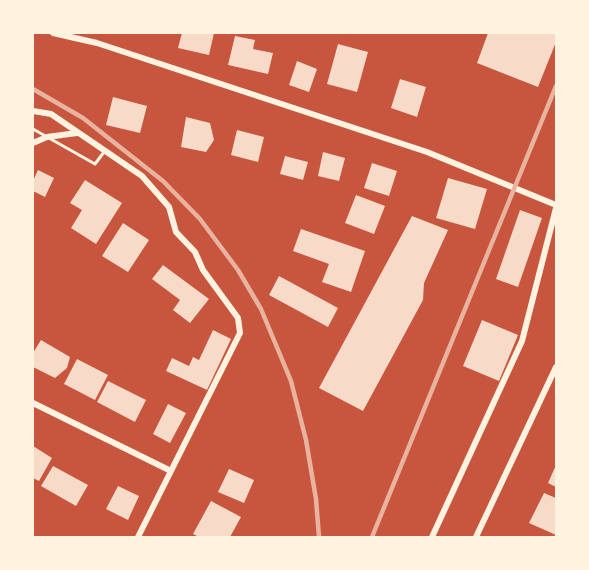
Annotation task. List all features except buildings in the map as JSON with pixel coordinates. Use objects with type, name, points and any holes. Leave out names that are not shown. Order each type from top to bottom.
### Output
[{"type":"street","points":[[53,33],[97,43],[427,152],[556,207],[522,341],[432,537]]},
{"type":"street","points":[[33,111],[51,114],[142,176],[169,207],[176,232],[195,252],[203,270],[238,318],[240,333],[138,537]]},
{"type":"street","points":[[33,143],[47,137],[78,132]]},
{"type":"street","points":[[476,537],[556,367]]},
{"type":"street","points":[[33,403],[171,471]]},
{"type":"lane","points":[[33,129],[95,164],[105,152]]},
{"type":"railway","points":[[372,537],[556,86]]},
{"type":"railway","points":[[33,89],[83,118],[163,181],[200,219],[238,270],[261,309],[291,381],[306,440],[316,499],[319,537]]}]
